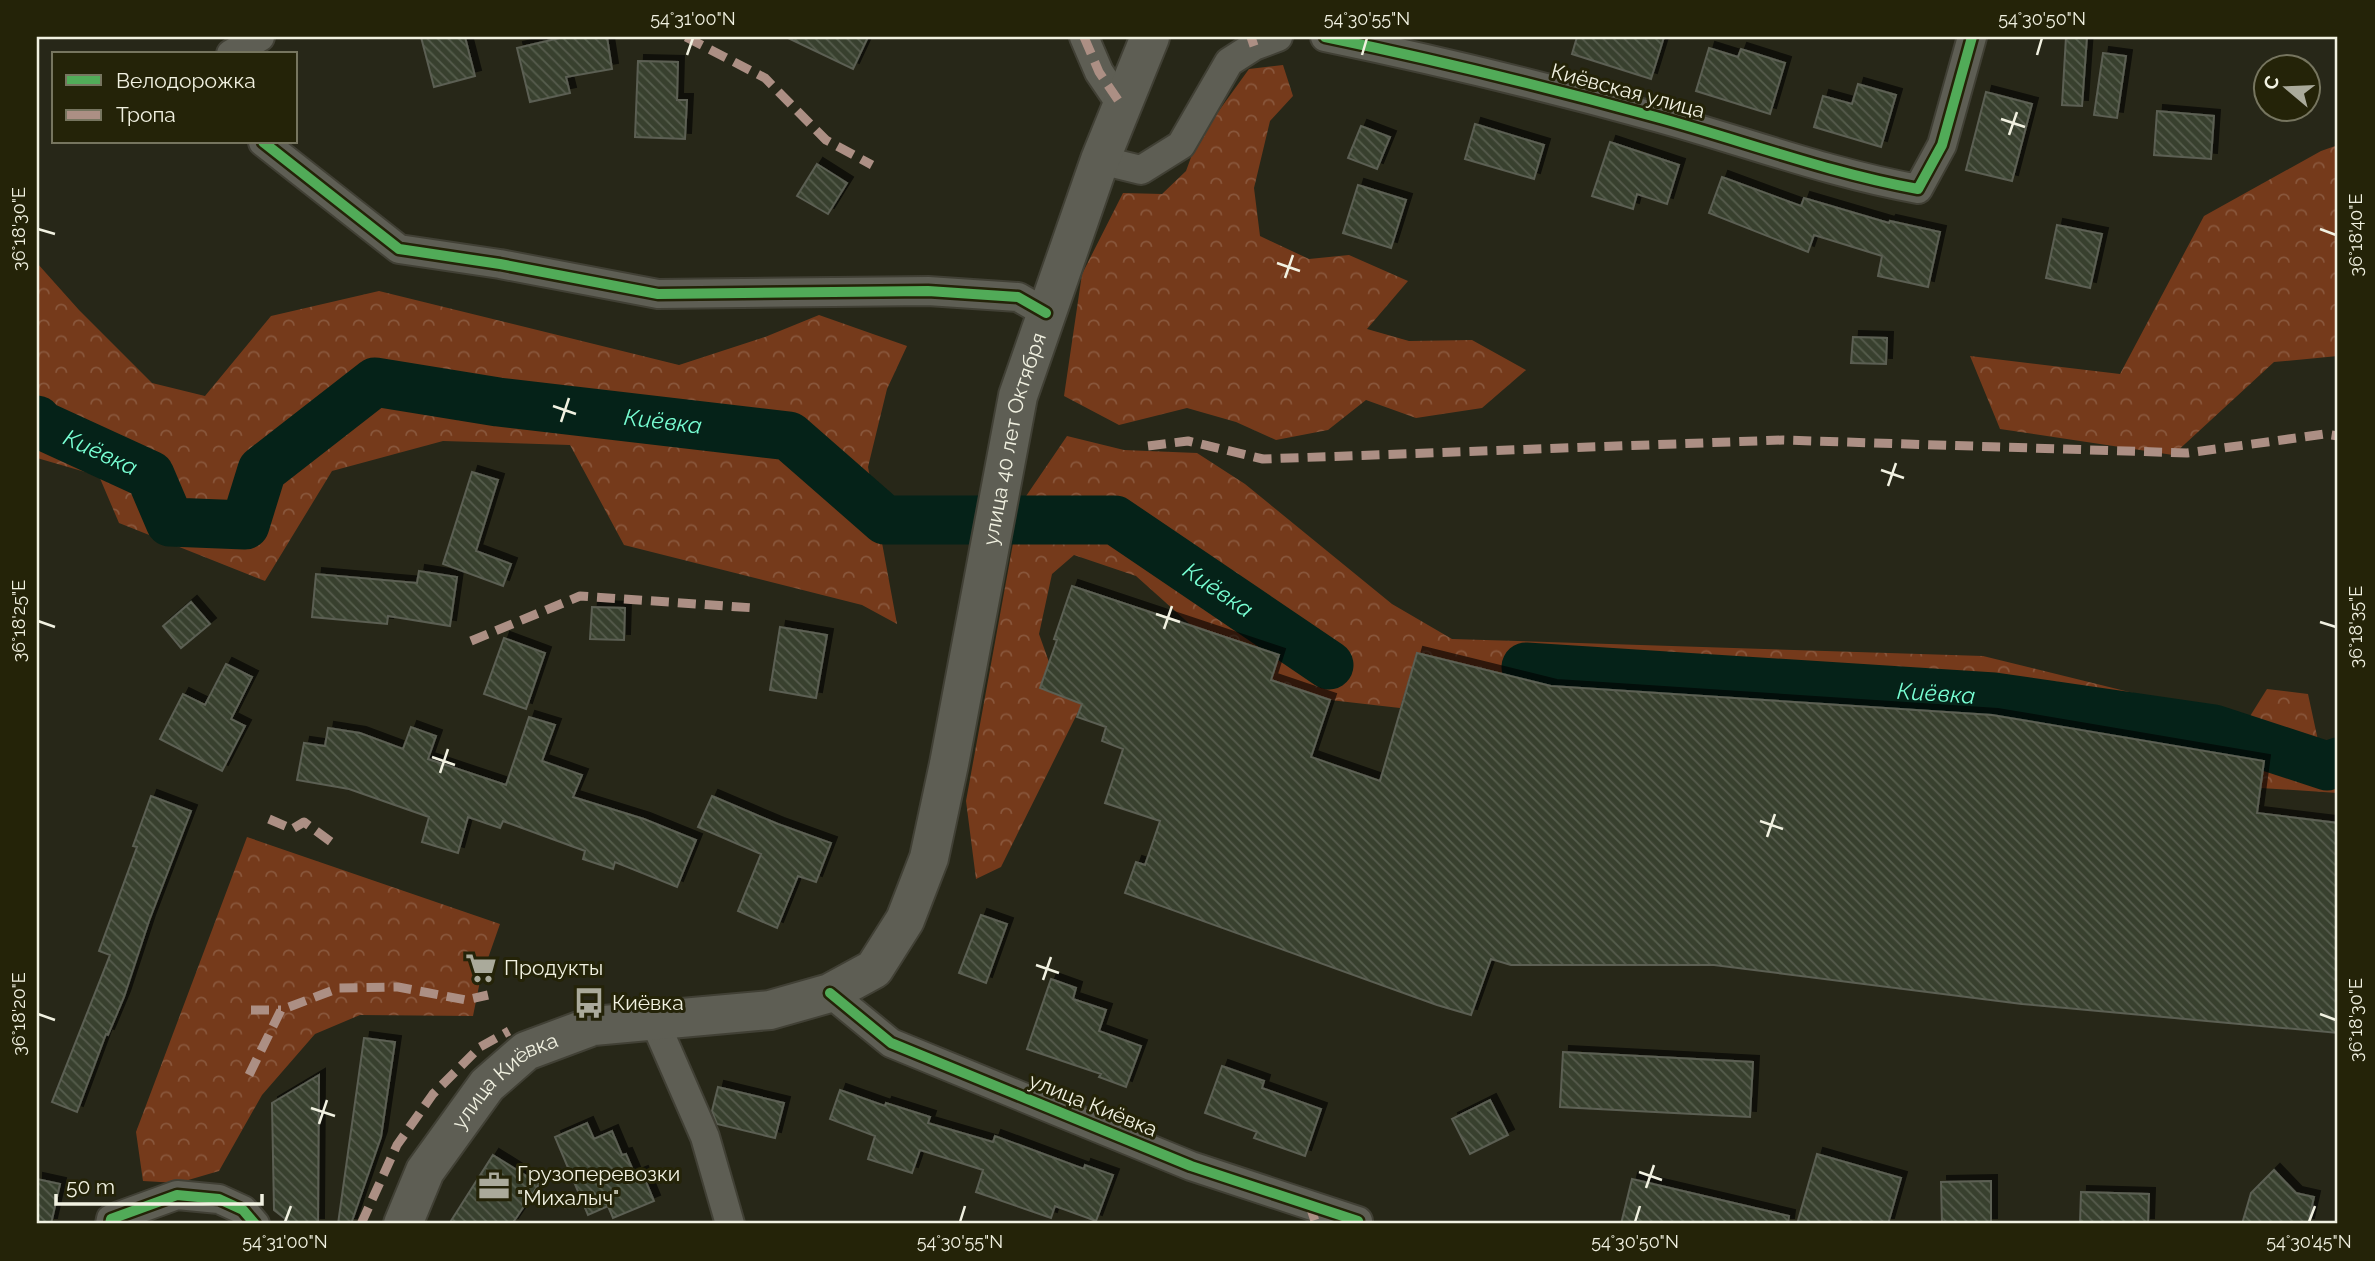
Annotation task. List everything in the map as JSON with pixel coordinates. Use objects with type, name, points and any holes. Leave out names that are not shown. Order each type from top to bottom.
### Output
[{"type":"main road","name":"улица 40 лет Октября","points":[[929,858],[1018,396],[1100,160],[1150,37]]},
{"type":"main road","name":"улица Киёвка","points":[[403,1224],[425,1171],[487,1085],[526,1051],[593,1026],[770,1010],[830,993],[874,969],[905,920],[929,858]]},
{"type":"street","points":[[234,52],[260,37]]},
{"type":"street","points":[[1084,37],[1099,72],[1122,106]]},
{"type":"street","points":[[1100,160],[1141,170],[1181,145],[1229,62],[1254,46],[1278,37]]},
{"type":"street","name":"Киёвская улица","points":[[1325,37],[1440,61],[1658,118],[1863,180],[1918,190],[1942,145],[1972,37]]},
{"type":"street","points":[[266,144],[399,249],[500,264],[658,294],[928,291],[1018,297],[1046,313]]},
{"type":"street","name":"улица Киёвка","points":[[830,993],[891,1043],[1191,1166],[1358,1221]]},
{"type":"street","points":[[654,1020],[705,1137],[730,1224]]},
{"type":"street","points":[[110,1224],[111,1219],[177,1195],[219,1199],[243,1210],[255,1224]]},
{"type":"green space","points":[[1283,65],[1293,96],[1270,121],[1254,188],[1260,236],[1309,259],[1349,255],[1408,281],[1367,329],[1409,341],[1472,340],[1526,370],[1482,408],[1416,418],[1366,400],[1328,430],[1276,440],[1236,422],[1187,408],[1119,425],[1064,396],[1082,274],[1123,193],[1162,194],[1186,171],[1197,141],[1249,69]]},
{"type":"green space","points":[[2338,145],[2338,356],[2274,362],[2173,455],[2000,429],[1970,356],[2120,374],[2204,216],[2321,151]]},
{"type":"green space","points":[[37,263],[79,310],[152,383],[205,396],[271,316],[379,291],[679,365],[765,337],[819,315],[907,346],[887,389],[868,467],[897,624],[862,605],[624,545],[570,445],[443,441],[332,471],[265,581],[119,523],[99,476],[37,458]]},
{"type":"green space","points":[[1067,436],[1124,450],[1197,453],[1245,484],[1392,604],[1452,639],[1983,656],[2247,721],[2267,689],[2308,694],[2319,745],[2338,741],[2338,793],[2261,788],[2264,761],[1992,715],[1551,686],[1417,653],[1400,708],[1330,700],[1271,680],[1279,655],[1193,627],[1136,576],[1074,555],[1052,574],[1039,634],[1049,662],[1040,688],[1082,704],[1001,867],[976,879],[966,801],[1020,505]]},
{"type":"green space","points":[[247,837],[500,924],[480,981],[473,1016],[360,1015],[315,1034],[262,1095],[219,1171],[178,1183],[143,1181],[136,1132]]},
{"type":"building","points":[[421,37],[465,37],[475,76],[434,87]]},
{"type":"building","points":[[564,37],[607,37],[612,69],[566,77],[570,93],[530,102],[517,48]]},
{"type":"building","points":[[786,37],[868,37],[853,69]]},
{"type":"building","points":[[1577,37],[1664,37],[1651,79],[1572,54]]},
{"type":"building","points":[[2066,37],[2087,37],[2082,106],[2062,105]]},
{"type":"building","points":[[1709,48],[1738,57],[1741,49],[1785,63],[1770,114],[1696,91]]},
{"type":"building","points":[[2103,53],[2126,56],[2117,118],[2094,115]]},
{"type":"building","points":[[638,61],[678,62],[677,100],[687,100],[685,139],[635,137]]},
{"type":"building","points":[[1858,84],[1896,95],[1881,147],[1814,127],[1823,96],[1852,104]]},
{"type":"building","points":[[1986,92],[2032,104],[2012,181],[1966,170]]},
{"type":"building","points":[[2157,111],[2214,116],[2211,159],[2154,155]]},
{"type":"building","points":[[1475,124],[1544,145],[1534,179],[1465,159]]},
{"type":"building","points":[[1361,126],[1390,137],[1377,169],[1348,158]]},
{"type":"building","points":[[1610,142],[1679,165],[1667,204],[1637,194],[1633,209],[1592,196]]},
{"type":"building","points":[[817,164],[847,183],[828,214],[797,196]]},
{"type":"building","points":[[1722,177],[1801,206],[1804,198],[1889,223],[1890,221],[1940,232],[1928,287],[1878,276],[1882,256],[1814,235],[1808,252],[1709,213]]},
{"type":"building","points":[[1358,185],[1406,200],[1391,248],[1343,233]]},
{"type":"building","points":[[2057,225],[2102,234],[2090,288],[2046,278]]},
{"type":"building","points":[[1853,337],[1887,338],[1886,364],[1851,363]]},
{"type":"building","points":[[472,472],[498,480],[476,551],[511,564],[503,586],[443,564]]},
{"type":"building","points":[[419,571],[457,577],[450,626],[388,616],[387,624],[312,617],[316,574],[417,583]]},
{"type":"building","points":[[1072,586],[1279,655],[1271,680],[1330,700],[1311,757],[1380,781],[1417,653],[1551,686],[1992,715],[2264,761],[2257,813],[2338,823],[2338,1033],[2022,1004],[1714,965],[1511,965],[1491,959],[1471,1015],[1437,1005],[1125,893],[1136,862],[1145,865],[1160,821],[1105,803],[1123,749],[1102,741],[1106,727],[1077,717],[1082,704],[1040,688]]},
{"type":"building","points":[[191,602],[210,624],[181,648],[163,626]]},
{"type":"building","points":[[592,607],[625,608],[624,640],[590,639]]},
{"type":"building","points":[[780,627],[827,635],[816,698],[770,690]]},
{"type":"building","points":[[504,638],[545,653],[526,709],[484,694]]},
{"type":"building","points":[[226,664],[252,677],[231,719],[245,726],[222,771],[160,739],[183,694],[205,705]]},
{"type":"building","points":[[529,717],[555,725],[542,761],[582,775],[573,797],[644,819],[696,840],[677,887],[615,862],[613,869],[583,859],[585,851],[503,821],[500,828],[468,817],[458,853],[422,842],[429,817],[349,789],[297,780],[304,743],[325,746],[328,728],[360,733],[403,749],[411,727],[436,736],[428,759],[506,785]]},
{"type":"building","points":[[151,796],[191,811],[149,921],[124,997],[108,1035],[106,1034],[77,1112],[52,1102],[110,955],[99,951],[137,847],[133,846]]},
{"type":"building","points":[[712,796],[831,843],[816,882],[798,876],[777,928],[738,911],[761,854],[698,827]]},
{"type":"building","points":[[981,915],[1007,924],[986,983],[959,973]]},
{"type":"building","points":[[1051,979],[1076,988],[1073,999],[1106,1010],[1099,1031],[1141,1046],[1126,1087],[1099,1077],[1101,1074],[1027,1049]]},
{"type":"building","points":[[364,1038],[395,1042],[381,1137],[351,1224],[338,1224]]},
{"type":"building","points":[[1563,1052],[1753,1062],[1750,1117],[1560,1107]]},
{"type":"building","points":[[1222,1066],[1264,1081],[1262,1088],[1321,1109],[1305,1156],[1254,1138],[1257,1132],[1205,1113]]},
{"type":"building","points":[[319,1075],[318,1224],[292,1224],[274,1210],[272,1103]]},
{"type":"building","points":[[718,1087],[784,1103],[775,1138],[717,1124],[712,1111]]},
{"type":"building","points":[[840,1090],[885,1106],[886,1103],[930,1117],[928,1123],[993,1142],[995,1136],[1084,1169],[1085,1165],[1113,1175],[1096,1221],[1055,1206],[1051,1218],[976,1192],[983,1170],[920,1150],[912,1173],[868,1159],[875,1136],[830,1119]]},
{"type":"building","points":[[1490,1100],[1508,1135],[1470,1154],[1452,1119]]},
{"type":"building","points":[[587,1123],[594,1139],[612,1131],[622,1155],[626,1154],[635,1175],[642,1172],[654,1201],[613,1218],[608,1206],[588,1215],[555,1137]]},
{"type":"building","points":[[1817,1154],[1901,1178],[1888,1224],[1797,1224]]},
{"type":"building","points":[[493,1155],[539,1184],[512,1224],[449,1224]]},
{"type":"building","points":[[2274,1170],[2296,1193],[2314,1197],[2308,1224],[2242,1224],[2251,1193]]},
{"type":"building","points":[[37,1179],[60,1184],[51,1224],[37,1224]]},
{"type":"building","points":[[1632,1179],[1789,1216],[1788,1224],[1621,1224]]},
{"type":"building","points":[[1991,1181],[1991,1224],[1942,1224],[1941,1182]]},
{"type":"building","points":[[2081,1192],[2149,1194],[2148,1224],[2080,1224]]},
{"type":"waterway","name":"Киёвка","points":[[37,420],[41,425],[150,475],[170,522],[245,525],[262,470],[375,382],[498,402],[789,436],[885,520],[1115,520],[1329,665]]},
{"type":"waterway","name":"Киёвка","points":[[1526,667],[1994,697],[2214,729],[2327,766],[2338,762]]},
{"type":"marked path","points":[[686,37],[765,78],[826,140],[872,165]]},
{"type":"marked path","points":[[1084,37],[1099,72],[1122,106]]},
{"type":"marked path","points":[[1251,37],[1254,46]]},
{"type":"marked path","points":[[1148,446],[1188,441],[1263,459],[1783,440],[2187,453],[2325,434],[2338,436]]},
{"type":"marked path","points":[[471,641],[580,596],[755,608]]},
{"type":"marked path","points":[[269,819],[292,829],[304,822],[334,844]]},
{"type":"marked path","points":[[249,1075],[281,1010],[339,988],[398,987],[466,1000],[488,995]]},
{"type":"marked path","points":[[251,1010],[281,1010]]},
{"type":"marked path","points":[[361,1224],[397,1145],[433,1094],[480,1047],[509,1031]]},
{"type":"marked path","points":[[1309,1203],[1316,1224]]},
{"type":"cycle path","points":[[1325,37],[1574,95],[1689,126],[1819,166],[1918,189],[1942,145],[1972,37]]},
{"type":"cycle path","points":[[266,144],[399,249],[500,264],[658,294],[928,291],[1018,297],[1046,313]]},
{"type":"cycle path","points":[[830,993],[891,1043],[1191,1166],[1358,1221]]},
{"type":"cycle path","points":[[110,1224],[111,1219],[177,1195],[219,1199],[243,1210],[255,1224]]},
{"type":"place","name":"Продукты","points":[[481,968]]},
{"type":"place","name":"Киёвка","points":[[589,1003]]},
{"type":"place","name":"Грузоперевозки \"Михалыч\"","points":[[494,1186]]}]
